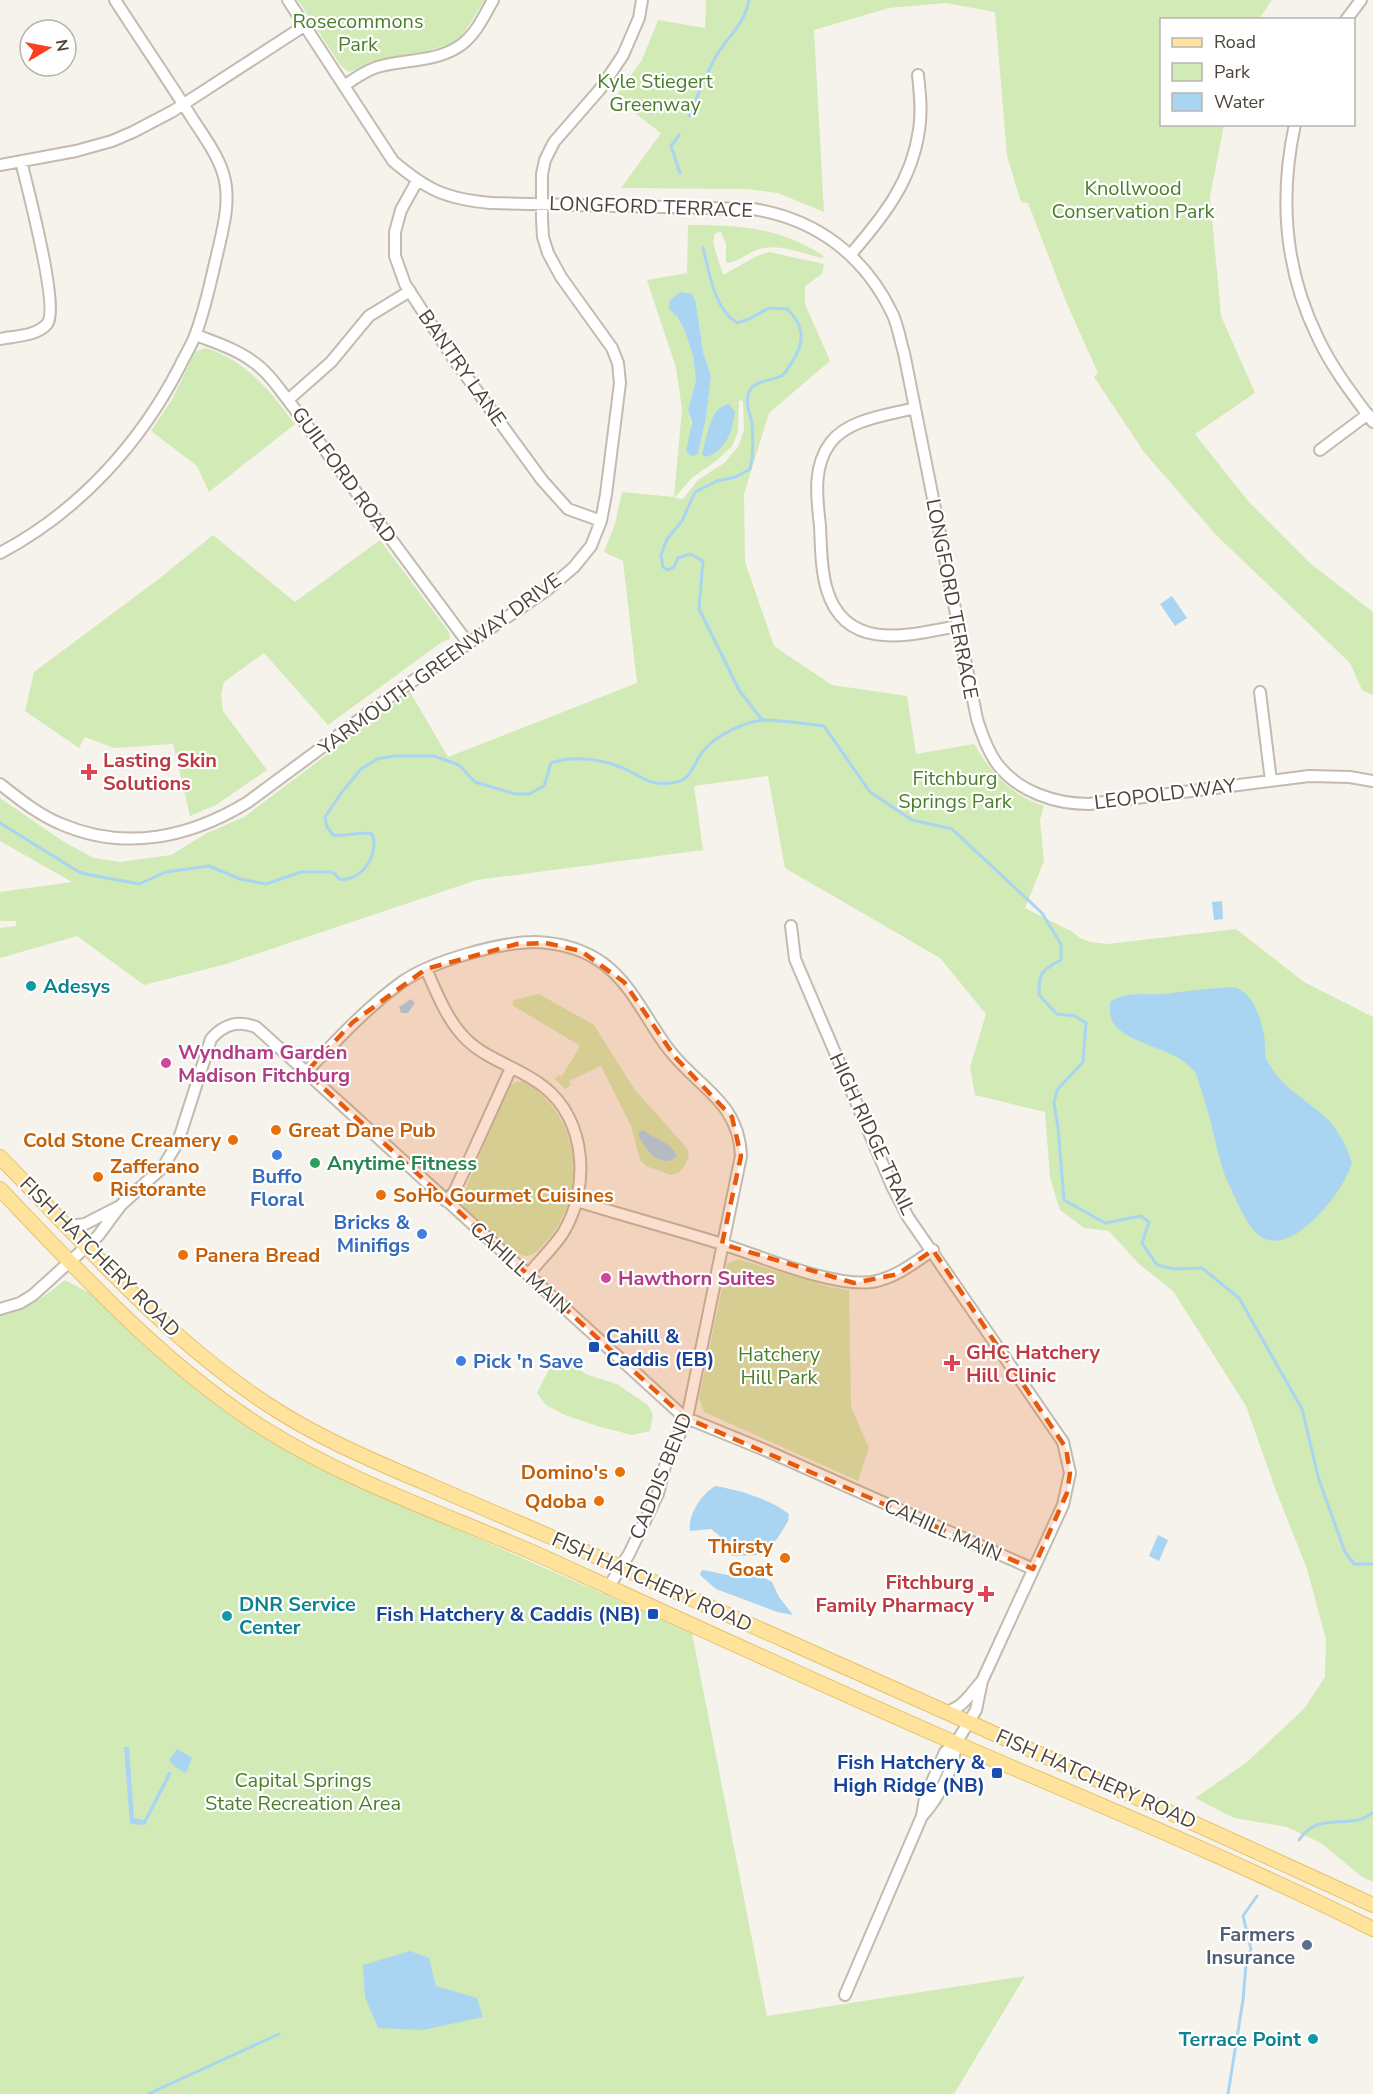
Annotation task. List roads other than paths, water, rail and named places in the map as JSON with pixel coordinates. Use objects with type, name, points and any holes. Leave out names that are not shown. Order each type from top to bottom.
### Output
[{"type":"main road","name":"FISH HATCHERY ROAD","points":[[0,1157],[147,1308],[226,1375],[311,1431],[356,1454],[621,1567],[1162,1808],[1373,1905]]},
{"type":"main road","name":"FISH HATCHERY ROAD","points":[[0,1189],[69,1261],[180,1367],[265,1429],[301,1450],[349,1474],[514,1544],[956,1743],[1219,1855],[1373,1929]]},
{"type":"street","points":[[0,553],[53,520],[92,486],[149,420],[196,335],[222,233],[226,192],[219,164],[115,0]]},
{"type":"street","name":"LONGFORD TERRACE","points":[[288,0],[368,126],[393,161],[417,181],[439,193],[466,201],[735,207],[770,212],[796,220],[822,233],[851,254],[873,280],[893,315],[904,353],[975,712],[991,754],[999,766],[1025,788],[1059,801]]},
{"type":"street","points":[[344,86],[379,66],[436,57],[450,52],[472,34],[493,0]]},
{"type":"street","name":"YARMOUTH GREENWAY DRIVE","points":[[0,784],[40,813],[62,825],[91,833],[118,838],[142,839],[171,836],[201,827],[224,817],[248,802],[398,691],[556,584],[574,567],[591,546],[601,521],[620,383],[618,363],[612,348],[561,277],[548,253],[543,237],[542,204],[545,160],[554,142],[601,88],[623,55],[639,18],[642,0]]},
{"type":"street","points":[[1348,18],[1361,0]]},
{"type":"street","points":[[0,165],[76,151],[112,141],[133,132],[183,104],[304,26]]},
{"type":"street","points":[[851,254],[882,218],[907,177],[920,130],[918,75]]},
{"type":"street","points":[[1295,126],[1286,194],[1293,271],[1318,339],[1343,381],[1370,418],[1320,450]]},
{"type":"street","points":[[0,339],[37,331],[46,326],[51,319],[50,289],[21,162]]},
{"type":"street","name":"BANTRY LANE","points":[[417,181],[401,210],[395,232],[395,256],[400,273],[453,358],[561,504],[568,509],[601,521]]},
{"type":"street","points":[[288,399],[332,362],[369,316],[410,291]]},
{"type":"street","name":"GUILFORD ROAD","points":[[196,335],[252,360],[268,375],[468,643]]},
{"type":"street","points":[[915,408],[863,422],[842,432],[832,441],[822,458],[816,489],[825,583],[831,600],[842,617],[864,631],[890,637],[957,626]]},
{"type":"street","points":[[1260,692],[1271,781]]},
{"type":"street","name":"LEOPOLD WAY","points":[[1059,801],[1073,804],[1112,802],[1323,775],[1373,781]]},
{"type":"street","name":"HIGH RIDGE TRAIL","points":[[791,926],[795,959],[892,1186],[908,1216],[1066,1448],[1070,1473],[1067,1493],[982,1681],[976,1710],[956,1743],[945,1752],[925,1798],[922,1816],[846,1995]]},
{"type":"street","name":"CADDIS BEND","points":[[306,1072],[353,1022],[402,982],[426,969],[474,953],[537,942],[581,951],[614,973],[631,992],[663,1042],[717,1098],[735,1125],[741,1156],[687,1418],[665,1466],[658,1494],[629,1554],[608,1588]]},
{"type":"street","points":[[426,969],[454,1025],[465,1039],[479,1050],[535,1080],[547,1089],[560,1103],[570,1121],[580,1154],[577,1202],[562,1233],[528,1275]]},
{"type":"street","name":"CAHILL MAIN","points":[[0,1310],[20,1303],[33,1295],[98,1236],[121,1205],[163,1167],[178,1142],[211,1039],[217,1032],[231,1024],[241,1023],[256,1027],[658,1395],[687,1418],[765,1450],[1033,1569]]},
{"type":"street","points":[[446,1201],[454,1192],[468,1164],[511,1068]]},
{"type":"street","points":[[577,1202],[722,1244],[818,1275],[854,1283],[874,1281],[898,1274],[933,1250]]},
{"type":"street","name":"CAHILL MAIN","points":[[68,1226],[85,1224],[121,1205]]},
{"type":"street","name":"HIGH RIDGE TRAIL","points":[[946,1712],[963,1704],[982,1681]]},
{"type":"water","points":[[680,292],[692,294],[696,303],[703,352],[711,376],[706,418],[698,454],[692,456],[686,451],[692,423],[688,410],[696,380],[693,356],[685,331],[677,316],[669,309],[669,301]]},
{"type":"water","points":[[729,404],[735,412],[727,440],[719,450],[706,457],[702,454],[711,422],[718,410]]},
{"type":"water","points":[[1172,596],[1187,618],[1175,626],[1160,604]]},
{"type":"water","points":[[1222,901],[1223,919],[1214,920],[1212,902]]},
{"type":"water","points":[[1235,987],[1248,996],[1257,1010],[1264,1034],[1265,1056],[1272,1069],[1285,1084],[1333,1125],[1352,1163],[1343,1183],[1322,1211],[1297,1233],[1276,1241],[1261,1237],[1249,1224],[1239,1206],[1224,1173],[1208,1110],[1195,1072],[1177,1057],[1121,1031],[1114,1024],[1111,1016],[1110,1002],[1123,996]]},
{"type":"water","points":[[411,999],[415,1003],[408,1013],[401,1013],[399,1007]]},
{"type":"water","points":[[643,1130],[667,1144],[677,1156],[666,1161],[654,1156],[644,1146],[638,1134]]},
{"type":"water","points":[[715,1486],[754,1496],[789,1514],[788,1521],[768,1551],[759,1555],[732,1556],[723,1549],[719,1535],[711,1529],[690,1531],[691,1518],[696,1506]]},
{"type":"water","points":[[1158,1535],[1168,1540],[1159,1561],[1149,1556]]},
{"type":"water","points":[[703,1570],[742,1578],[763,1577],[772,1582],[779,1597],[793,1615],[777,1612],[716,1589],[700,1575]]},
{"type":"water","points":[[124,1747],[129,1747],[134,1818],[144,1820],[169,1771],[172,1773],[145,1825],[130,1824]]},
{"type":"water","points":[[177,1749],[192,1758],[186,1773],[175,1767],[169,1760]]},
{"type":"water","points":[[410,1951],[429,1958],[436,1986],[477,1998],[483,2017],[423,2030],[378,2028],[365,1997],[363,1965]]},
{"type":"waterway","points":[[689,116],[710,67],[718,52],[739,25],[749,0]]},
{"type":"waterway","points":[[679,135],[671,146],[680,173]]},
{"type":"waterway","points":[[703,248],[714,289],[729,317],[737,323],[769,308],[787,309],[797,322],[801,334],[799,348],[784,374],[755,385],[749,392],[747,405],[752,424],[753,441],[750,469],[736,477],[717,481],[695,492],[682,521],[667,539],[661,555],[663,567],[668,570],[674,567],[678,558],[690,554],[703,561],[699,609],[739,690],[762,720]]},
{"type":"waterway","points":[[0,823],[79,872],[139,884],[166,872],[209,866],[240,879],[266,884],[301,872],[331,872],[339,879],[347,879],[355,876],[367,866],[373,850],[372,834],[333,835],[327,827],[325,817],[361,769],[377,759],[395,756],[434,756],[459,765],[475,782],[515,794],[529,794],[544,786],[551,763],[569,759],[597,760],[623,768],[651,782],[663,784],[678,782],[688,776],[709,745],[740,726],[764,720],[824,726],[870,792],[912,820],[952,829],[1042,913],[1061,944],[1061,960],[1042,973],[1039,995],[1057,1014],[1075,1016],[1086,1023],[1083,1062],[1057,1090],[1054,1103],[1064,1200],[1105,1223],[1141,1216],[1149,1222],[1142,1243],[1157,1265],[1174,1269],[1202,1268],[1239,1298],[1302,1409],[1319,1480],[1345,1552],[1354,1564],[1373,1564]]},
{"type":"waterway","points":[[1299,1840],[1316,1825],[1365,1818],[1373,1812]]},
{"type":"waterway","points":[[1228,2094],[1243,2000],[1246,1965],[1251,1949],[1243,1916],[1257,1896]]},
{"type":"waterway","points":[[148,2094],[279,2034]]},
{"type":"place","name":"Lasting Skin Solutions","points":[[89,772]]},
{"type":"place","name":"Adesys","points":[[31,986]]},
{"type":"place","name":"Wyndham Garden Madison Fitchburg","points":[[166,1063]]},
{"type":"place","name":"Great Dane Pub","points":[[276,1130]]},
{"type":"place","name":"Cold Stone Creamery","points":[[233,1140]]},
{"type":"place","name":"Buffo Floral","points":[[277,1155]]},
{"type":"place","name":"Anytime Fitness","points":[[315,1163]]},
{"type":"place","name":"Zafferano Ristorante","points":[[98,1177]]},
{"type":"place","name":"SoHo Gourmet Cuisines","points":[[381,1195]]},
{"type":"place","name":"Bricks & Minifigs","points":[[422,1234]]},
{"type":"place","name":"Panera Bread","points":[[183,1255]]},
{"type":"place","name":"Hawthorn Suites","points":[[606,1278]]},
{"type":"place","name":"Cahill & Caddis (EB)","points":[[594,1347]]},
{"type":"place","name":"Pick 'n Save","points":[[461,1361]]},
{"type":"place","name":"GHC Hatchery Hill Clinic","points":[[952,1363]]},
{"type":"place","name":"Domino's","points":[[620,1472]]},
{"type":"place","name":"Qdoba","points":[[599,1501]]},
{"type":"place","name":"Thirsty Goat","points":[[785,1558]]},
{"type":"place","name":"Fitchburg Family Pharmacy","points":[[986,1594]]},
{"type":"place","name":"Fish Hatchery & Caddis (NB)","points":[[653,1614]]},
{"type":"place","name":"DNR Service Center","points":[[227,1616]]},
{"type":"place","name":"Fish Hatchery & High Ridge (NB)","points":[[997,1773]]},
{"type":"place","name":"Farmers Insurance","points":[[1307,1945]]},
{"type":"place","name":"Terrace Point","points":[[1313,2039]]},
{"type":"park label","name":"Rosecommons Park","points":[[358,32]]},
{"type":"park label","name":"Kyle Stiegert Greenway","points":[[655,92]]},
{"type":"park label","name":"Knollwood Conservation Park","points":[[1133,200]]},
{"type":"park label","name":"Fitchburg Springs Park","points":[[955,790]]},
{"type":"park label","name":"Hatchery Hill Park","points":[[779,1366]]},
{"type":"park label","name":"Capital Springs State Recreation Area","points":[[303,1792]]}]
